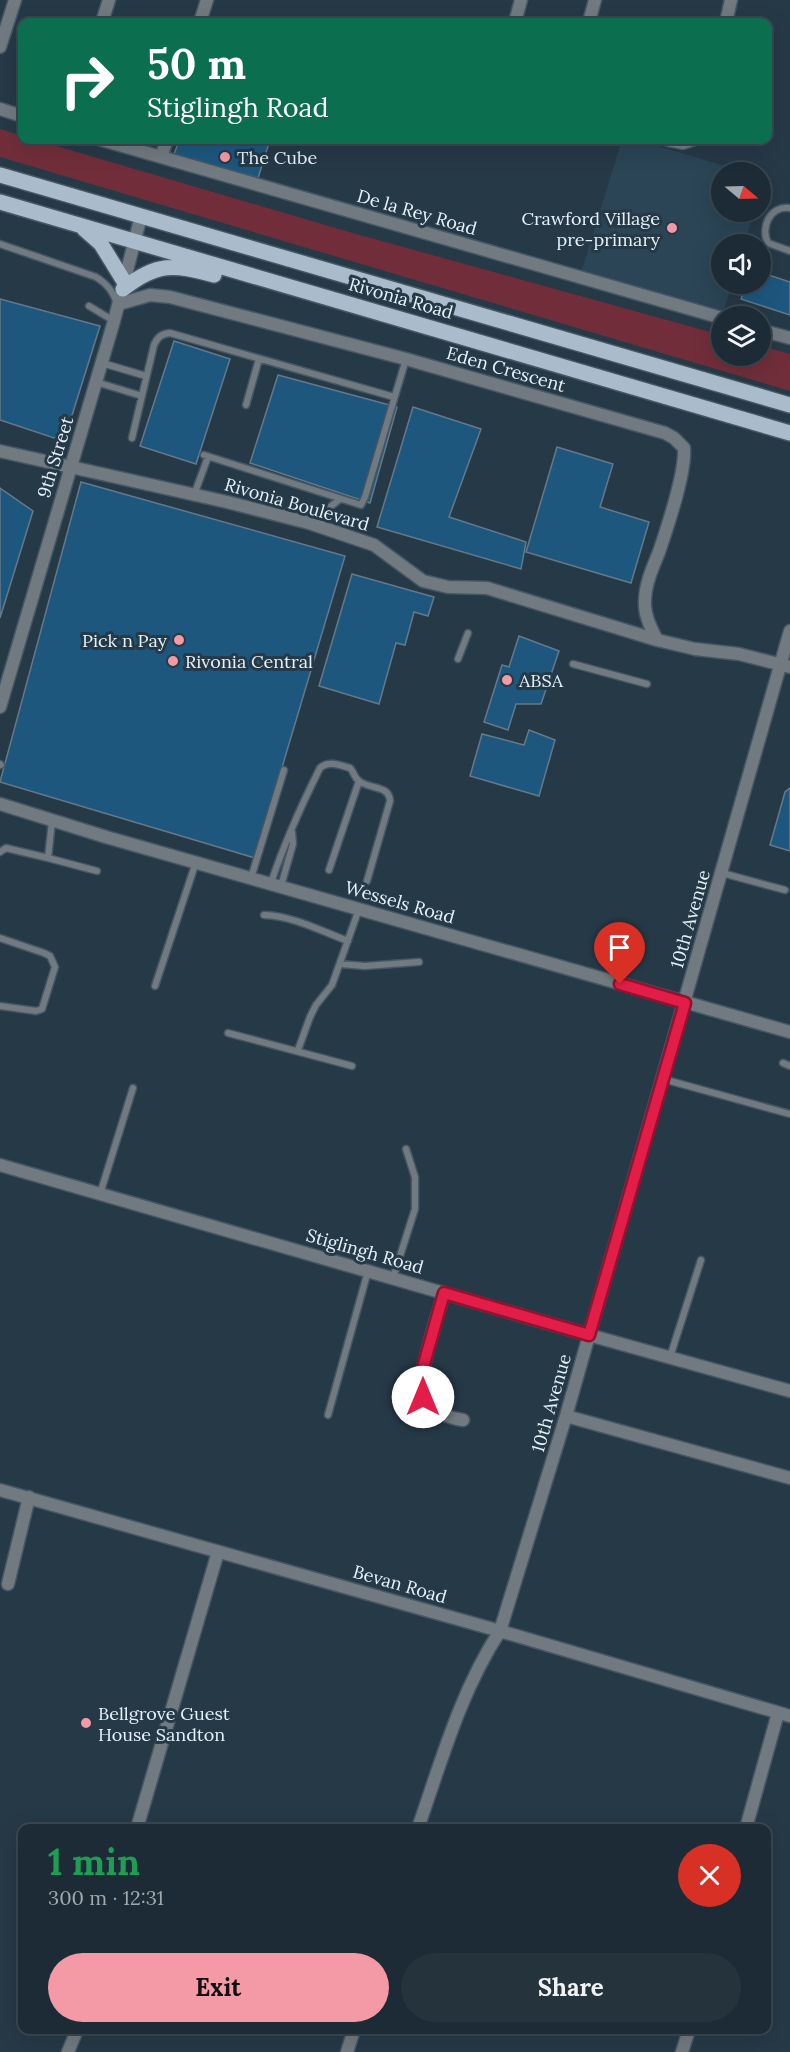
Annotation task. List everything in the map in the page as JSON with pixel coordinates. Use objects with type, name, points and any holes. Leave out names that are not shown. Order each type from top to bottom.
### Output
[{"type":"main road","name":"Rivonia Road","points":[[0,175],[790,405]]},
{"type":"main road","name":"Rivonia Road","points":[[0,202],[790,433]]},
{"type":"main road","points":[[81,225],[101,244],[124,286],[148,273],[170,266],[255,285],[276,288],[294,287]]},
{"type":"main road","points":[[771,428],[790,439]]},
{"type":"street","points":[[0,47],[15,0]]},
{"type":"street","points":[[103,18],[109,0]]},
{"type":"street","points":[[205,18],[207,0]]},
{"type":"street","points":[[516,18],[521,0]]},
{"type":"street","points":[[590,18],[595,0]]},
{"type":"street","points":[[727,18],[731,0]]},
{"type":"street","points":[[0,110],[18,115]]},
{"type":"street","name":"De la Rey Road","points":[[116,144],[711,315]]},
{"type":"street","points":[[162,157],[166,144]]},
{"type":"street","name":"9th Street","points":[[0,707],[102,363],[141,216]]},
{"type":"street","name":"Eden Crescent","points":[[118,306],[150,295],[170,297],[665,433],[684,448],[684,462],[665,534],[646,592],[646,615],[657,640]]},
{"type":"street","points":[[771,333],[790,338]]},
{"type":"street","name":"Rivonia Boulevard","points":[[0,451],[309,523],[374,545],[423,581],[448,588],[487,588],[695,650],[727,652],[786,665]]},
{"type":"street","name":"10th Avenue","points":[[419,1824],[440,1763],[471,1685],[483,1658],[500,1631],[566,1416],[722,873],[786,665],[790,631]]},
{"type":"street","name":"Wessels Road","points":[[0,804],[790,1032]]},
{"type":"street","name":"Stiglingh Road","points":[[0,1165],[790,1391]]},
{"type":"street","points":[[444,1293],[422,1371],[423,1397],[435,1410],[450,1418],[463,1420]]},
{"type":"street","points":[[566,1416],[790,1478]]},
{"type":"street","name":"Bevan Road","points":[[0,1490],[784,1714]]},
{"type":"street","points":[[8,1584],[29,1497]]},
{"type":"street","points":[[138,1824],[218,1552]]},
{"type":"street","points":[[747,1824],[784,1714]]},
{"type":"street","points":[[68,2052],[75,2034]]},
{"type":"street","points":[[347,2052],[353,2034]]},
{"type":"street","points":[[682,2052],[688,2034]]},
{"type":"lane","points":[[790,208],[780,208],[770,214],[765,232],[768,243],[790,250]]},
{"type":"lane","points":[[0,244],[96,277],[114,294],[118,306]]},
{"type":"lane","points":[[90,306],[114,321]]},
{"type":"lane","points":[[132,438],[157,339],[166,333],[394,397]]},
{"type":"lane","points":[[246,405],[259,359]]},
{"type":"lane","points":[[194,495],[206,456],[361,505],[406,360]]},
{"type":"lane","points":[[102,363],[147,376]]},
{"type":"lane","points":[[96,382],[142,396]]},
{"type":"lane","points":[[309,523],[340,499]]},
{"type":"lane","points":[[458,659],[468,633]]},
{"type":"lane","points":[[573,664],[647,684]]},
{"type":"lane","points":[[276,885],[285,842],[292,832],[320,768],[331,763],[350,768],[359,782],[387,792],[390,796],[367,881]]},
{"type":"lane","points":[[251,878],[284,770]]},
{"type":"lane","points":[[329,870],[359,782]]},
{"type":"lane","points":[[48,858],[52,820]]},
{"type":"lane","points":[[276,885],[293,844],[292,832]]},
{"type":"lane","points":[[0,852],[6,848],[98,871]]},
{"type":"lane","points":[[154,986],[196,862]]},
{"type":"lane","points":[[722,873],[785,890]]},
{"type":"lane","points":[[298,1050],[316,1005],[332,985],[359,909]]},
{"type":"lane","points":[[264,915],[294,920],[348,941]]},
{"type":"lane","points":[[0,938],[50,956],[56,967],[42,1009],[36,1011],[0,1006]]},
{"type":"lane","points":[[340,964],[365,966],[419,962]]},
{"type":"lane","points":[[228,1033],[352,1066]]},
{"type":"lane","points":[[663,1079],[790,1114]]},
{"type":"lane","points":[[100,1194],[133,1088]]},
{"type":"lane","points":[[393,1278],[415,1209],[415,1177],[406,1149]]},
{"type":"lane","points":[[670,1358],[701,1260]]},
{"type":"lane","points":[[328,1415],[368,1271]]},
{"type":"shaded area","points":[[0,129],[18,135],[18,144],[50,144],[349,232],[711,332],[711,366],[771,366],[771,349],[790,354],[790,391],[0,157]]},
{"type":"shaded area","name":"Crawford Village pre-primary","points":[[621,144],[651,144],[712,162],[711,222],[751,222],[747,234],[711,234],[711,294],[729,294],[725,306],[711,306],[711,310],[581,272]]},
{"type":"building","name":"The Cube","points":[[178,144],[269,144],[258,178],[174,154]]},
{"type":"building","points":[[771,276],[790,282],[790,315],[771,309],[771,306],[762,306],[741,299],[743,294],[771,294]]},
{"type":"building","points":[[0,299],[100,326],[68,428],[54,438],[0,420]]},
{"type":"building","points":[[174,341],[230,359],[196,464],[140,446]]},
{"type":"building","points":[[278,375],[397,407],[370,503],[250,463]]},
{"type":"building","points":[[413,407],[481,429],[449,517],[526,542],[521,569],[377,527]]},
{"type":"building","points":[[557,447],[613,464],[600,507],[649,522],[631,583],[526,552]]},
{"type":"building","name":"Rivonia Central","points":[[81,482],[345,556],[255,858],[0,782]]},
{"type":"building","points":[[0,488],[33,511],[0,618]]},
{"type":"building","points":[[352,574],[434,597],[428,616],[414,612],[405,645],[396,643],[379,704],[319,686]]},
{"type":"building","points":[[519,636],[559,651],[541,704],[516,704],[508,730],[484,722],[502,665],[509,667]]},
{"type":"building","points":[[529,730],[555,740],[539,796],[470,776],[482,734],[524,745]]},
{"type":"building","points":[[790,788],[790,851],[770,845],[785,792]]},
{"type":"place","name":"The Cube","points":[[225,157]]},
{"type":"place","name":"Crawford Village pre-primary","points":[[672,228]]},
{"type":"place","name":"Pick n Pay","points":[[179,640]]},
{"type":"place","name":"Rivonia Central","points":[[173,661]]},
{"type":"place","name":"ABSA","points":[[507,680]]},
{"type":"place","name":"Bellgrove Guest House Sandton","points":[[86,1723]]},
{"type":"route","points":[[423,1397],[422,1371],[444,1293],[589,1335],[685,1003],[620,984]]}]
